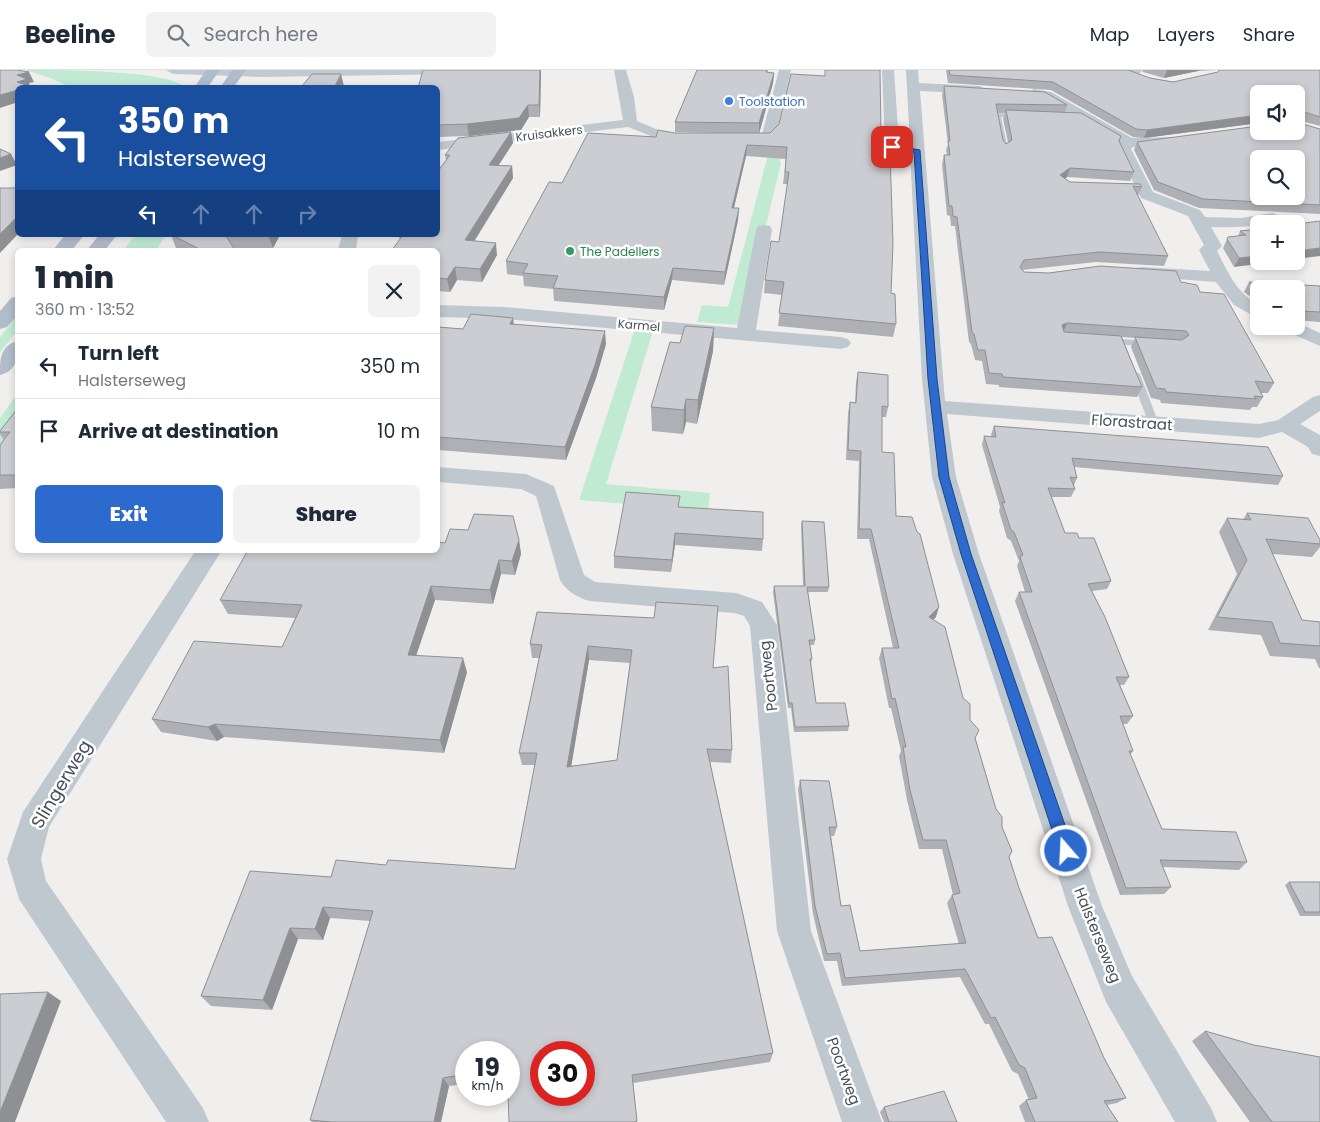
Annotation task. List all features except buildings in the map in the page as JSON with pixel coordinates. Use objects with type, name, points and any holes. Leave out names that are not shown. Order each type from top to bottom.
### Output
[{"type":"main road","points":[[202,85],[212,71]]},
{"type":"main road","points":[[228,85],[238,71]]},
{"type":"main road","points":[[64,248],[73,237]]},
{"type":"main road","points":[[98,248],[106,237]]},
{"type":"main road","points":[[0,323],[15,306]]},
{"type":"main road","points":[[0,369],[15,352]]},
{"type":"street","points":[[173,70],[461,70]]},
{"type":"street","points":[[620,70],[627,97],[630,123]]},
{"type":"street","points":[[722,140],[764,140],[769,136],[785,70]]},
{"type":"street","points":[[888,70],[892,147],[917,150]]},
{"type":"street","points":[[1107,70],[1137,74]]},
{"type":"street","points":[[913,78],[992,91]]},
{"type":"street","name":"Halsterseweg","points":[[913,78],[936,407],[944,477],[966,554],[1085,906],[1119,989],[1196,1122]]},
{"type":"street","points":[[1019,92],[1046,95],[1129,143],[1182,138]]},
{"type":"street","name":"Kruisakkers","points":[[440,146],[630,123],[666,138],[704,140]]},
{"type":"street","points":[[1129,143],[1124,149],[1148,195],[1194,213],[1213,246],[1208,250],[1235,298],[1250,309]]},
{"type":"street","points":[[1125,187],[1144,188]]},
{"type":"street","points":[[1199,222],[1250,222]]},
{"type":"street","points":[[745,334],[764,230]]},
{"type":"street","points":[[1125,271],[1224,277]]},
{"type":"street","name":"Karmel","points":[[440,311],[504,313],[841,343]]},
{"type":"street","points":[[1305,333],[1320,340]]},
{"type":"street","name":"Florastraat","points":[[936,407],[1259,431],[1285,425],[1320,401]]},
{"type":"street","points":[[1285,425],[1317,443],[1320,449]]},
{"type":"street","name":"Poortweg","points":[[440,476],[526,482],[546,492],[573,580],[589,591],[736,603],[753,609],[763,625],[794,931],[862,1122]]},
{"type":"street","name":"Slingerweg","points":[[189,1122],[31,888],[24,859],[34,822],[207,553]]},
{"type":"lane","points":[[1005,149],[997,115],[1026,116]]},
{"type":"lane","points":[[1065,118],[1084,118]]},
{"type":"lane","points":[[1093,340],[1126,351],[1159,344]]},
{"type":"lane","points":[[1126,351],[1154,424]]},
{"type":"green space","points":[[25,70],[83,71],[152,76],[182,85],[66,85]]},
{"type":"green space","points":[[770,147],[775,148],[781,163],[742,325],[697,322],[702,305],[728,307]]},
{"type":"green space","points":[[134,237],[165,237],[157,248],[125,248]]},
{"type":"green space","points":[[15,318],[15,333],[0,352],[0,337]]},
{"type":"green space","points":[[635,329],[653,331],[606,484],[710,493],[708,511],[579,500]]},
{"type":"green space","points":[[15,397],[15,429],[0,450],[0,418]]},
{"type":"place","name":"Toolstation","points":[[729,101]]},
{"type":"place","name":"The Padellers","points":[[570,251]]},
{"type":"route","points":[[892,147],[917,150],[932,379],[944,477],[966,554],[1066,851]]}]
